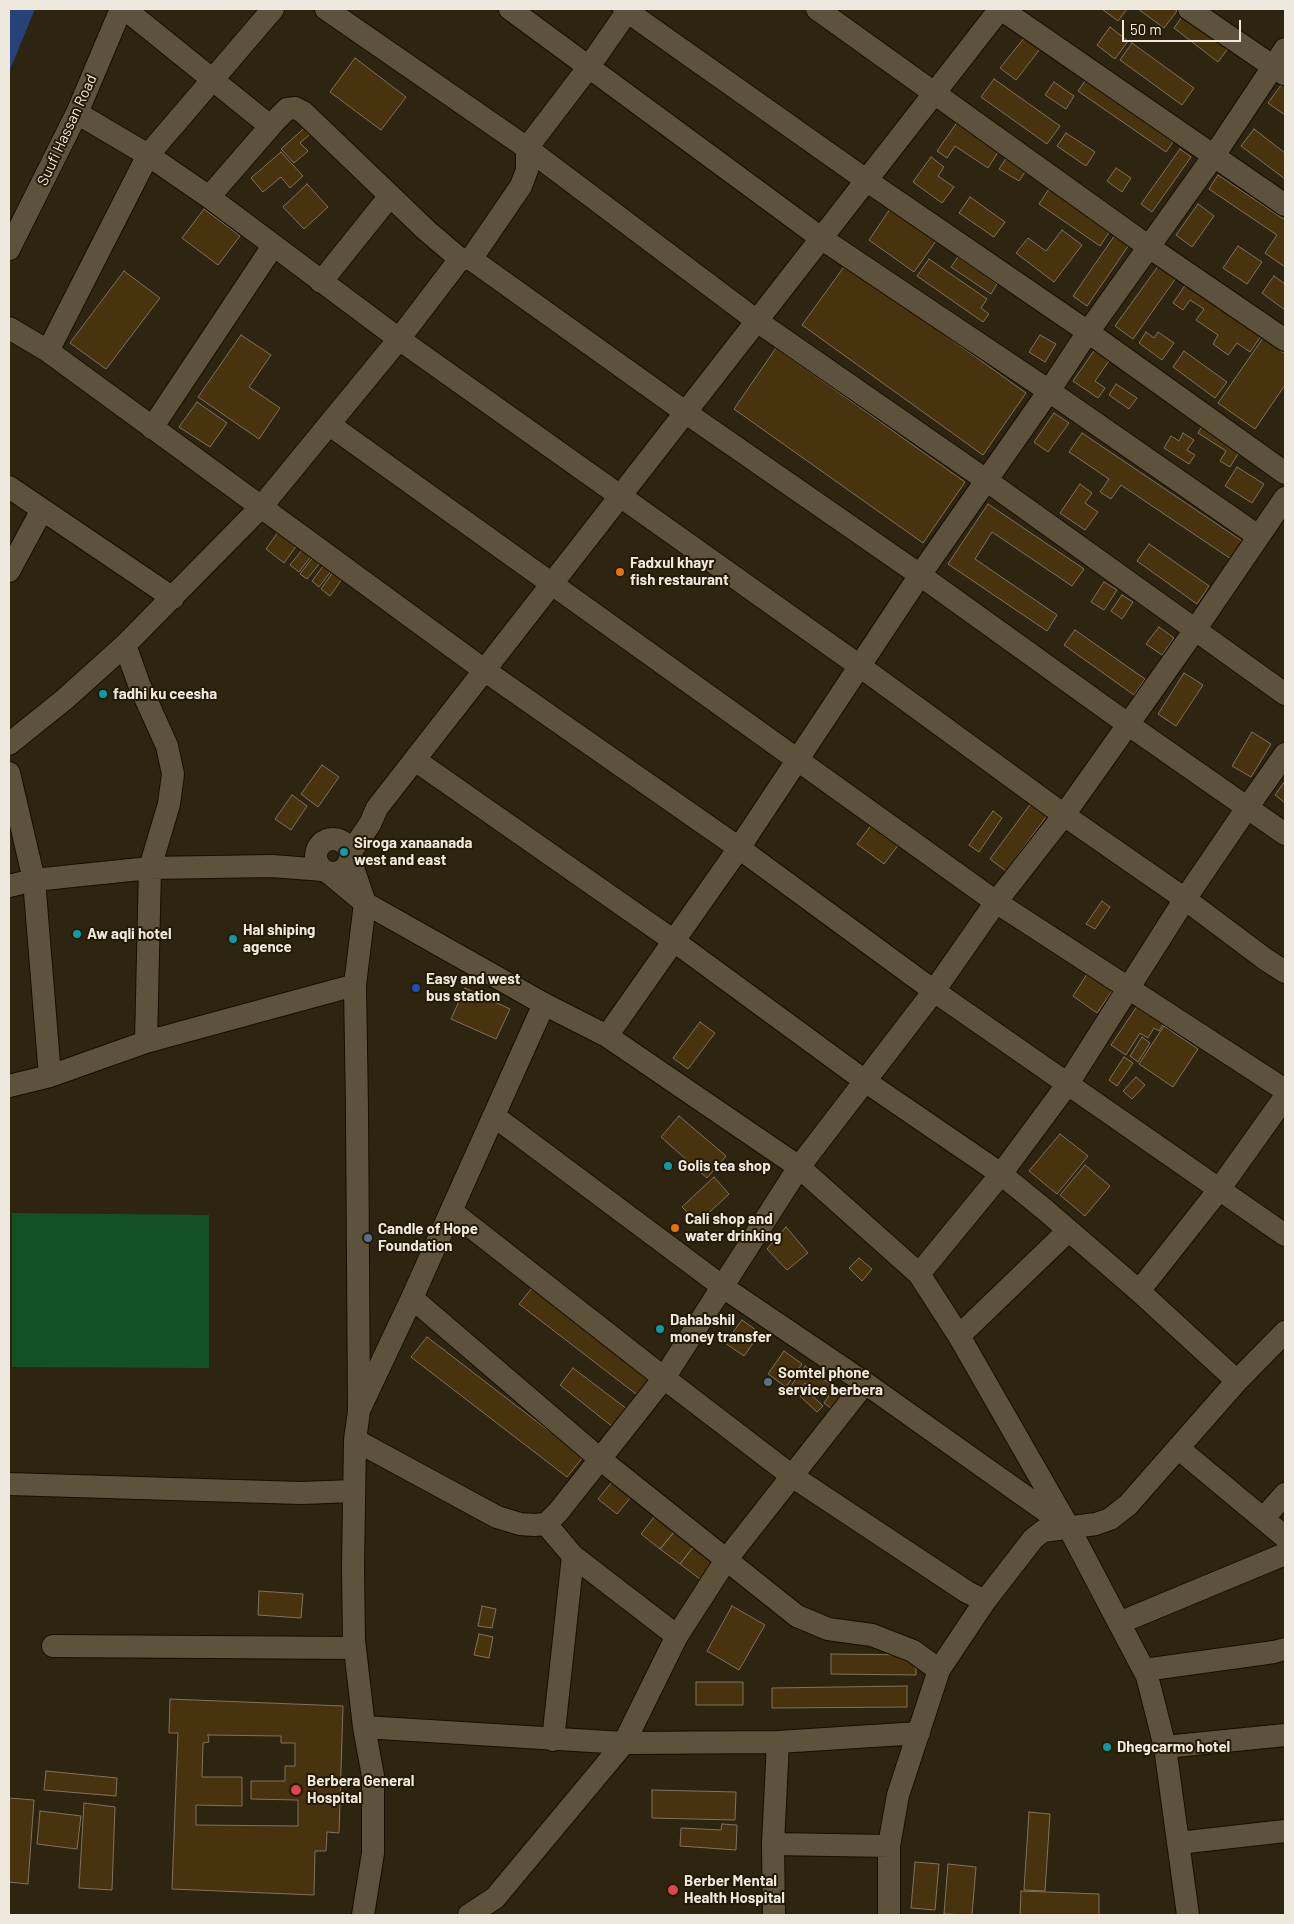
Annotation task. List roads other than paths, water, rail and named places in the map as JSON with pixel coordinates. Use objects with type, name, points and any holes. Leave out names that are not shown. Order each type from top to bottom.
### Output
[{"type":"street","name":"Suufi Hassan Road","points":[[9,249],[77,114],[120,9]]},
{"type":"street","points":[[125,9],[270,126]]},
{"type":"street","points":[[48,351],[148,155],[273,9]]},
{"type":"street","points":[[326,9],[527,148],[757,321],[986,480],[1285,694]]},
{"type":"street","points":[[510,9],[821,238],[1049,391],[1258,536]]},
{"type":"street","points":[[817,9],[1149,247],[1285,340]]},
{"type":"street","points":[[9,886],[34,880],[150,868],[272,866],[334,873],[344,869],[377,808],[1000,9],[1285,205]]},
{"type":"street","points":[[607,1036],[740,848],[920,575],[1088,332],[1281,63],[1189,9]]},
{"type":"street","points":[[9,744],[65,699],[125,645],[262,506],[466,259],[521,186],[526,170],[527,148],[588,68],[627,10],[866,180],[1088,332],[1285,473]]},
{"type":"street","points":[[209,197],[270,126],[288,109],[295,108],[303,112],[426,230],[466,259],[495,274],[685,412],[920,575],[1128,725],[1285,834]]},
{"type":"street","points":[[77,114],[148,155],[209,197],[399,339],[861,666],[1064,815],[1285,972]]},
{"type":"street","points":[[321,282],[390,196]]},
{"type":"street","points":[[152,428],[273,246]]},
{"type":"street","points":[[9,328],[48,351],[484,670],[740,848],[934,992],[1285,1235]]},
{"type":"street","points":[[330,425],[996,902],[1285,1090]]},
{"type":"street","points":[[9,487],[173,598]]},
{"type":"street","points":[[355,1440],[498,1517],[520,1524],[546,1524],[565,1504],[664,1378],[799,1167],[934,992],[996,902],[1064,815],[1195,630],[1285,498]]},
{"type":"street","points":[[9,571],[42,510]]},
{"type":"street","points":[[125,645],[150,708],[168,746],[173,774],[169,804],[150,868],[146,1042]]},
{"type":"street","points":[[919,1274],[1001,1174],[1067,1085],[1186,900],[1285,754]]},
{"type":"street","points":[[415,760],[674,941],[865,1081],[1001,1174],[1139,1291],[1237,1382]]},
{"type":"street","points":[[9,773],[34,880],[50,1076]]},
{"type":"street","points":[[272,866],[326,841],[377,808]]},
{"type":"street","points":[[326,841],[346,844],[365,903],[355,985],[359,1411],[355,1440],[353,1567],[355,1648],[364,1727],[373,1776],[373,1853],[363,1915]]},
{"type":"street","points":[[326,841],[315,855],[318,866],[365,903],[544,1004],[607,1036],[799,1167],[919,1274],[959,1336],[1069,1528],[1147,1676],[1165,1747],[1188,1915]]},
{"type":"street","points":[[9,1086],[50,1076],[146,1042],[355,985]]},
{"type":"street","points":[[359,1411],[544,1004]]},
{"type":"street","points":[[1139,1291],[1218,1190],[1285,1097]]},
{"type":"street","points":[[494,1116],[723,1287],[865,1383],[1069,1528]]},
{"type":"street","points":[[450,1211],[792,1476],[967,1592],[985,1601]]},
{"type":"street","points":[[959,1336],[1068,1231]]},
{"type":"street","points":[[412,1298],[600,1459],[797,1616],[828,1629],[872,1635],[913,1651],[939,1670]]},
{"type":"street","points":[[889,1915],[889,1846],[898,1795],[939,1670],[985,1601],[1032,1539],[1043,1531],[1096,1524],[1110,1519],[1128,1505],[1237,1382],[1285,1332]]},
{"type":"street","points":[[469,1915],[495,1898],[624,1743],[677,1636],[726,1560],[865,1383]]},
{"type":"street","points":[[1178,1448],[1285,1538]]},
{"type":"street","points":[[9,1484],[301,1493],[354,1491]]},
{"type":"street","points":[[1263,1519],[1285,1494]]},
{"type":"street","points":[[546,1524],[573,1556],[677,1636]]},
{"type":"street","points":[[1118,1623],[1285,1554]]},
{"type":"street","points":[[552,1740],[573,1556]]},
{"type":"street","points":[[53,1646],[355,1648]]},
{"type":"street","points":[[1144,1670],[1285,1649]]},
{"type":"street","points":[[364,1727],[624,1743],[778,1742],[919,1734]]},
{"type":"street","points":[[1165,1747],[1285,1735]]},
{"type":"street","points":[[774,1915],[773,1844],[778,1742]]},
{"type":"street","points":[[1178,1843],[1285,1831]]},
{"type":"street","points":[[773,1844],[889,1846]]},
{"type":"water","points":[[9,9],[35,9],[9,72]]},
{"type":"place","name":"Fadxul khayr fish restaurant","points":[[620,572]]},
{"type":"place","name":"fadhi ku ceesha","points":[[103,694]]},
{"type":"place","name":"Siroga xanaanada west and east","points":[[344,852]]},
{"type":"place","name":"Aw aqli hotel","points":[[77,934]]},
{"type":"place","name":"Hal shiping agence","points":[[233,939]]},
{"type":"place","name":"Easy and west bus station","points":[[416,988]]},
{"type":"place","name":"Golis tea shop","points":[[668,1166]]},
{"type":"place","name":"Cali shop and water drinking","points":[[675,1228]]},
{"type":"place","name":"Candle of Hope Foundation","points":[[368,1238]]},
{"type":"place","name":"Dahabshil money transfer","points":[[660,1329]]},
{"type":"place","name":"Somtel phone service berbera","points":[[768,1382]]},
{"type":"place","name":"Dhegcarmo hotel","points":[[1107,1747]]},
{"type":"place","name":"Berbera General Hospital","points":[[296,1790]]},
{"type":"place","name":"Berber Mental Health Hospital","points":[[673,1890]]}]
